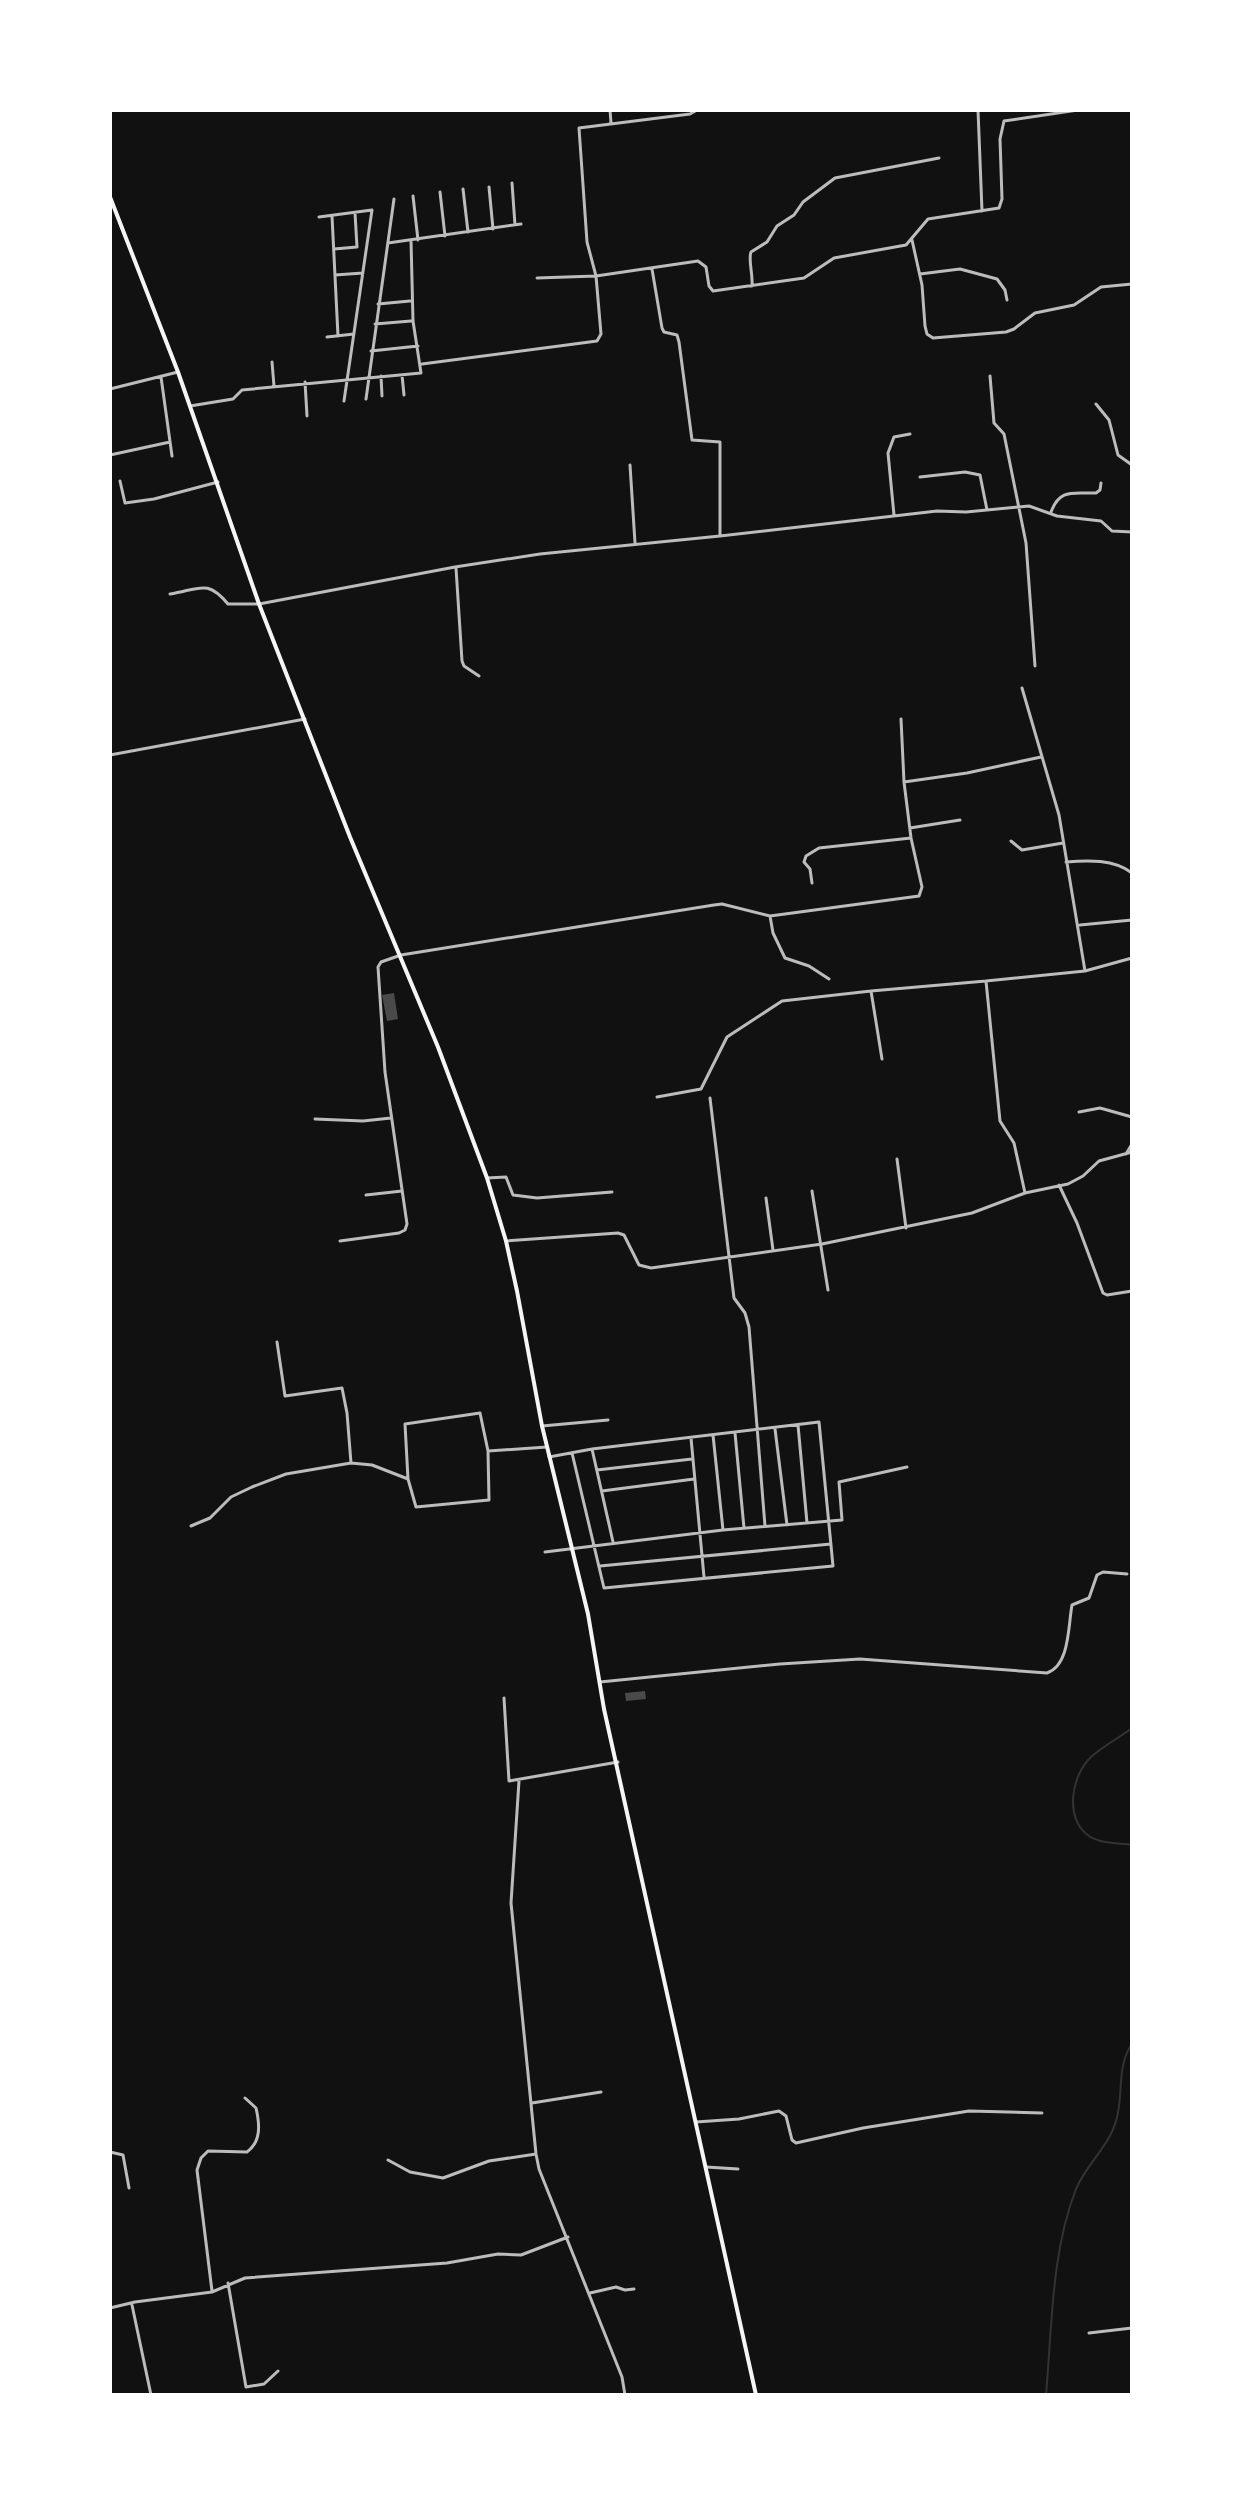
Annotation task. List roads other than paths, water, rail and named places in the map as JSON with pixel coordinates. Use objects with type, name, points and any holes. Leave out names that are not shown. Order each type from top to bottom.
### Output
[{"type":"main road","points":[[110,197],[178,372],[259,604],[350,837],[401,955],[487,1178],[506,1241],[542,1426],[588,1614],[600,1682],[756,2395]]},
{"type":"street","points":[[610,110],[611,123]]},
{"type":"street","points":[[422,364],[597,341],[601,334],[596,276],[587,242],[578,131],[583,127],[690,114],[697,110]]},
{"type":"street","points":[[978,110],[982,211]]},
{"type":"street","points":[[537,278],[596,276],[698,261],[706,267],[709,286],[713,291],[804,278],[834,258],[900,247],[912,240],[928,219],[999,208],[1002,204],[1000,139],[1004,121],[1078,110]]},
{"type":"street","points":[[752,286],[751,252],[767,242],[777,226],[794,215],[803,202],[835,178],[939,158]]},
{"type":"street","points":[[512,183],[515,225]]},
{"type":"street","points":[[489,187],[493,229]]},
{"type":"street","points":[[463,189],[468,232]]},
{"type":"street","points":[[440,192],[445,236]]},
{"type":"street","points":[[413,196],[418,240]]},
{"type":"street","points":[[366,399],[394,199]]},
{"type":"street","points":[[319,217],[372,210],[344,401]]},
{"type":"street","points":[[334,249],[357,247],[355,213]]},
{"type":"street","points":[[332,216],[338,336]]},
{"type":"street","points":[[388,243],[521,224]]},
{"type":"street","points":[[190,406],[233,399],[242,390],[421,373],[413,321],[411,240]]},
{"type":"street","points":[[912,240],[920,274],[925,326],[927,334],[933,338],[1006,332],[1035,313],[1074,305],[1101,287],[1132,284]]},
{"type":"street","points":[[652,268],[662,328],[664,332],[677,335],[679,342],[692,440],[720,442],[720,536]]},
{"type":"street","points":[[920,274],[960,269],[997,279],[1005,290],[1007,300]]},
{"type":"street","points":[[335,275],[363,273]]},
{"type":"street","points":[[378,304],[412,301]]},
{"type":"street","points":[[375,324],[413,321]]},
{"type":"street","points":[[327,337],[354,334]]},
{"type":"street","points":[[371,351],[418,346]]},
{"type":"street","points":[[272,362],[274,386]]},
{"type":"street","points":[[110,389],[178,372]]},
{"type":"street","points":[[402,375],[404,395]]},
{"type":"street","points":[[381,376],[382,396]]},
{"type":"street","points":[[990,376],[994,423],[1004,434],[1024,528],[1035,666]]},
{"type":"street","points":[[161,377],[172,456]]},
{"type":"street","points":[[305,382],[307,416]]},
{"type":"street","points":[[1096,404],[1109,420],[1118,455],[1132,465]]},
{"type":"street","points":[[894,516],[888,453],[894,437],[910,434]]},
{"type":"street","points":[[110,455],[170,442]]},
{"type":"street","points":[[630,465],[635,543]]},
{"type":"street","points":[[920,477],[965,472],[980,475],[987,510]]},
{"type":"street","points":[[120,481],[125,503],[154,499],[218,482]]},
{"type":"street","points":[[1051,512],[1055,500],[1062,496],[1096,493],[1101,483]]},
{"type":"street","points":[[170,594],[207,588],[216,590],[228,604],[259,604],[455,567],[635,543],[937,511],[1029,506],[1068,518],[1101,521],[1112,531],[1132,532]]},
{"type":"street","points":[[455,567],[462,661],[464,666],[479,676]]},
{"type":"street","points":[[1022,688],[1057,806],[1085,971]]},
{"type":"street","points":[[110,755],[305,719]]},
{"type":"street","points":[[340,1241],[405,1230],[407,1224],[383,1053],[378,967],[381,962],[401,955],[722,904],[770,916],[919,896],[922,887],[911,838],[904,782],[901,719]]},
{"type":"street","points":[[904,782],[967,773],[1041,757]]},
{"type":"street","points":[[910,828],[960,820]]},
{"type":"street","points":[[812,883],[810,869],[804,862],[806,856],[815,850],[911,838]]},
{"type":"street","points":[[1011,841],[1022,850],[1063,843]]},
{"type":"street","points":[[1066,862],[1096,860],[1118,865],[1132,873]]},
{"type":"street","points":[[770,916],[773,933],[785,958],[809,966],[829,979]]},
{"type":"street","points":[[1078,925],[1132,920]]},
{"type":"street","points":[[657,1097],[701,1089],[727,1037],[782,1001],[1085,971],[1132,958]]},
{"type":"street","points":[[986,981],[1000,1121],[1014,1143],[1025,1193]]},
{"type":"street","points":[[871,991],[882,1059]]},
{"type":"street","points":[[710,1098],[734,1298],[745,1313],[749,1327],[765,1526]]},
{"type":"street","points":[[1079,1112],[1104,1109],[1132,1117]]},
{"type":"street","points":[[315,1119],[363,1121],[391,1118]]},
{"type":"street","points":[[1126,1154],[1132,1144]]},
{"type":"street","points":[[506,1241],[618,1233],[624,1235],[642,1268],[822,1244],[972,1213],[1025,1193],[1077,1180],[1099,1161],[1132,1152]]},
{"type":"street","points":[[897,1159],[906,1228]]},
{"type":"street","points":[[487,1178],[506,1177],[513,1195],[537,1198],[612,1192]]},
{"type":"street","points":[[1059,1185],[1103,1293],[1132,1291]]},
{"type":"street","points":[[366,1195],[403,1190]]},
{"type":"street","points":[[812,1191],[828,1290]]},
{"type":"street","points":[[766,1198],[773,1250]]},
{"type":"street","points":[[277,1342],[285,1396],[342,1388],[351,1463]]},
{"type":"street","points":[[480,1413],[488,1451],[489,1500],[416,1507],[408,1479],[405,1424],[480,1413]]},
{"type":"street","points":[[542,1426],[608,1420]]},
{"type":"street","points":[[549,1457],[592,1449],[819,1422],[833,1566],[604,1588],[572,1453]]},
{"type":"street","points":[[798,1425],[807,1523]]},
{"type":"street","points":[[775,1427],[787,1525]]},
{"type":"street","points":[[735,1433],[744,1528]]},
{"type":"street","points":[[713,1435],[723,1530]]},
{"type":"street","points":[[691,1438],[704,1577]]},
{"type":"street","points":[[488,1451],[547,1447]]},
{"type":"street","points":[[592,1449],[613,1542]]},
{"type":"street","points":[[597,1470],[692,1458]]},
{"type":"street","points":[[191,1526],[210,1518],[231,1497],[286,1474],[351,1463],[372,1465],[408,1479]]},
{"type":"street","points":[[545,1552],[593,1544],[842,1520],[839,1482],[907,1467]]},
{"type":"street","points":[[602,1491],[694,1479]]},
{"type":"street","points":[[599,1566],[831,1544]]},
{"type":"street","points":[[600,1682],[860,1659],[1047,1673],[1060,1664],[1072,1606],[1089,1598],[1097,1575],[1103,1572],[1127,1574]]},
{"type":"street","points":[[504,1698],[509,1781],[618,1762]]},
{"type":"street","points":[[519,1781],[511,1903],[536,2154],[539,2169],[622,2377],[625,2395]]},
{"type":"street","points":[[532,2103],[601,2092]]},
{"type":"street","points":[[212,2292],[197,2170],[201,2158],[208,2151],[247,2152],[257,2143],[256,2108],[245,2098]]},
{"type":"street","points":[[696,2122],[739,2119],[779,2111],[786,2116],[792,2140],[796,2143],[863,2128],[969,2111],[1042,2113]]},
{"type":"street","points":[[110,2152],[123,2155],[129,2188]]},
{"type":"street","points":[[388,2160],[410,2172],[443,2178],[489,2161],[536,2154]]},
{"type":"street","points":[[706,2167],[738,2169]]},
{"type":"street","points":[[110,2308],[212,2292],[245,2278],[447,2263],[498,2254],[521,2255],[568,2237]]},
{"type":"street","points":[[228,2283],[246,2387],[264,2384],[278,2371]]},
{"type":"street","points":[[590,2293],[616,2287],[634,2289]]},
{"type":"street","points":[[131,2303],[151,2395]]},
{"type":"street","points":[[1089,2333],[1132,2328]]},
{"type":"waterway","points":[[1132,1728],[1084,1765],[1073,1797],[1076,1819],[1089,1836],[1104,1842],[1132,1845]]},
{"type":"waterway","points":[[1046,2395],[1057,2265],[1068,2213],[1080,2180],[1113,2130],[1122,2071],[1132,2044]]}]
